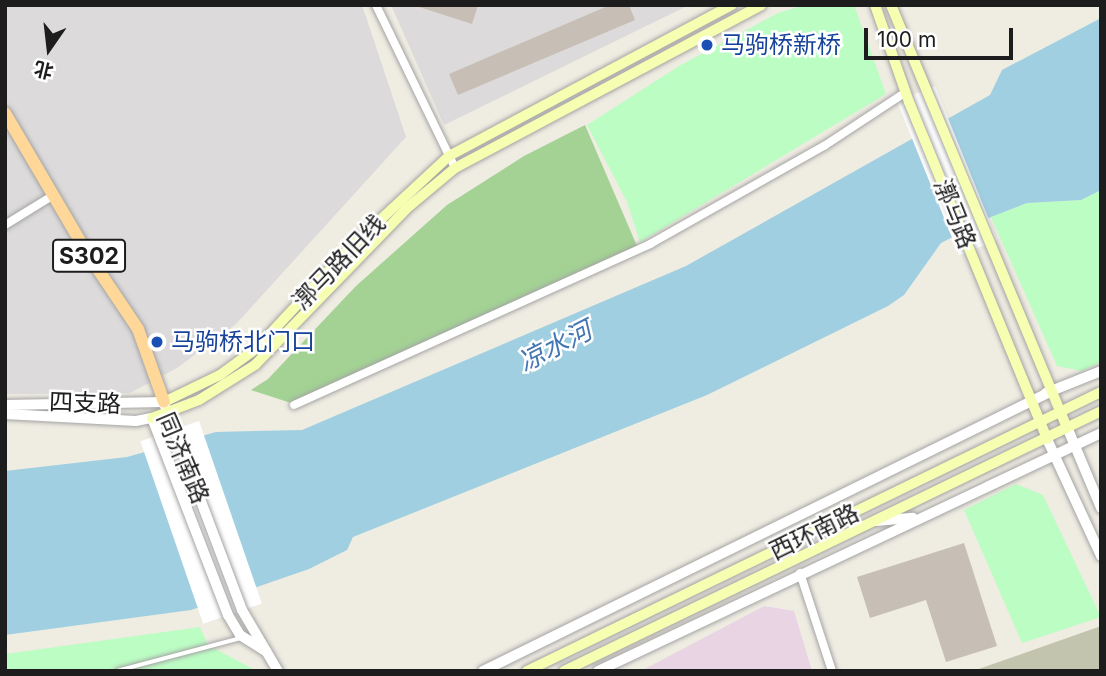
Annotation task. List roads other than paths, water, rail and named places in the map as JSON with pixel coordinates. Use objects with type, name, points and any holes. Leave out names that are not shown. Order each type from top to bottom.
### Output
[{"type":"main road","name":"漷马路旧线","points":[[152,418],[257,348],[350,248],[449,156],[732,5]]},
{"type":"main road","name":"漷马路旧线","points":[[165,408],[199,400],[255,365],[406,209],[455,168],[761,5]]},
{"type":"main road","name":"漷马路","points":[[875,5],[908,97],[1047,439]]},
{"type":"main road","name":"漷马路","points":[[891,5],[923,89],[1067,427]]},
{"type":"main road","name":"S302","points":[[5,113],[52,196],[138,329],[165,408]]},
{"type":"main road","name":"西环南路","points":[[527,671],[1101,392]]},
{"type":"main road","name":"西环南路","points":[[564,671],[1101,411]]},
{"type":"street","points":[[376,5],[455,168]]},
{"type":"street","points":[[294,405],[650,244],[908,97]]},
{"type":"street","points":[[5,225],[52,196]]},
{"type":"street","points":[[483,671],[1030,401],[1101,371]]},
{"type":"street","name":"四支路","points":[[5,405],[46,401],[165,408]]},
{"type":"street","name":"同济南路","points":[[165,408],[242,610],[278,671]]},
{"type":"street","name":"四支路","points":[[5,414],[136,421],[152,418]]},
{"type":"street","name":"同济南路","points":[[152,418],[228,615],[243,637],[268,652]]},
{"type":"street","points":[[1067,427],[1101,508]]},
{"type":"street","points":[[598,671],[800,573],[1101,433]]},
{"type":"street","points":[[1047,439],[1101,556]]},
{"type":"street","points":[[869,521],[920,518]]},
{"type":"street","points":[[800,573],[832,671]]},
{"type":"street","points":[[622,642],[670,636]]},
{"type":"lane","points":[[117,671],[243,637]]},
{"type":"water","name":"凉水河","points":[[1101,18],[1101,190],[1081,200],[1027,203],[991,217],[941,243],[904,295],[888,306],[707,395],[353,537],[347,550],[309,569],[191,610],[5,635],[5,471],[127,457],[216,432],[302,430],[686,266],[990,95],[1002,70]]},
{"type":"place","name":"马驹桥新桥","points":[[707,45]]},
{"type":"place","name":"马驹桥北门口","points":[[157,342]]}]
